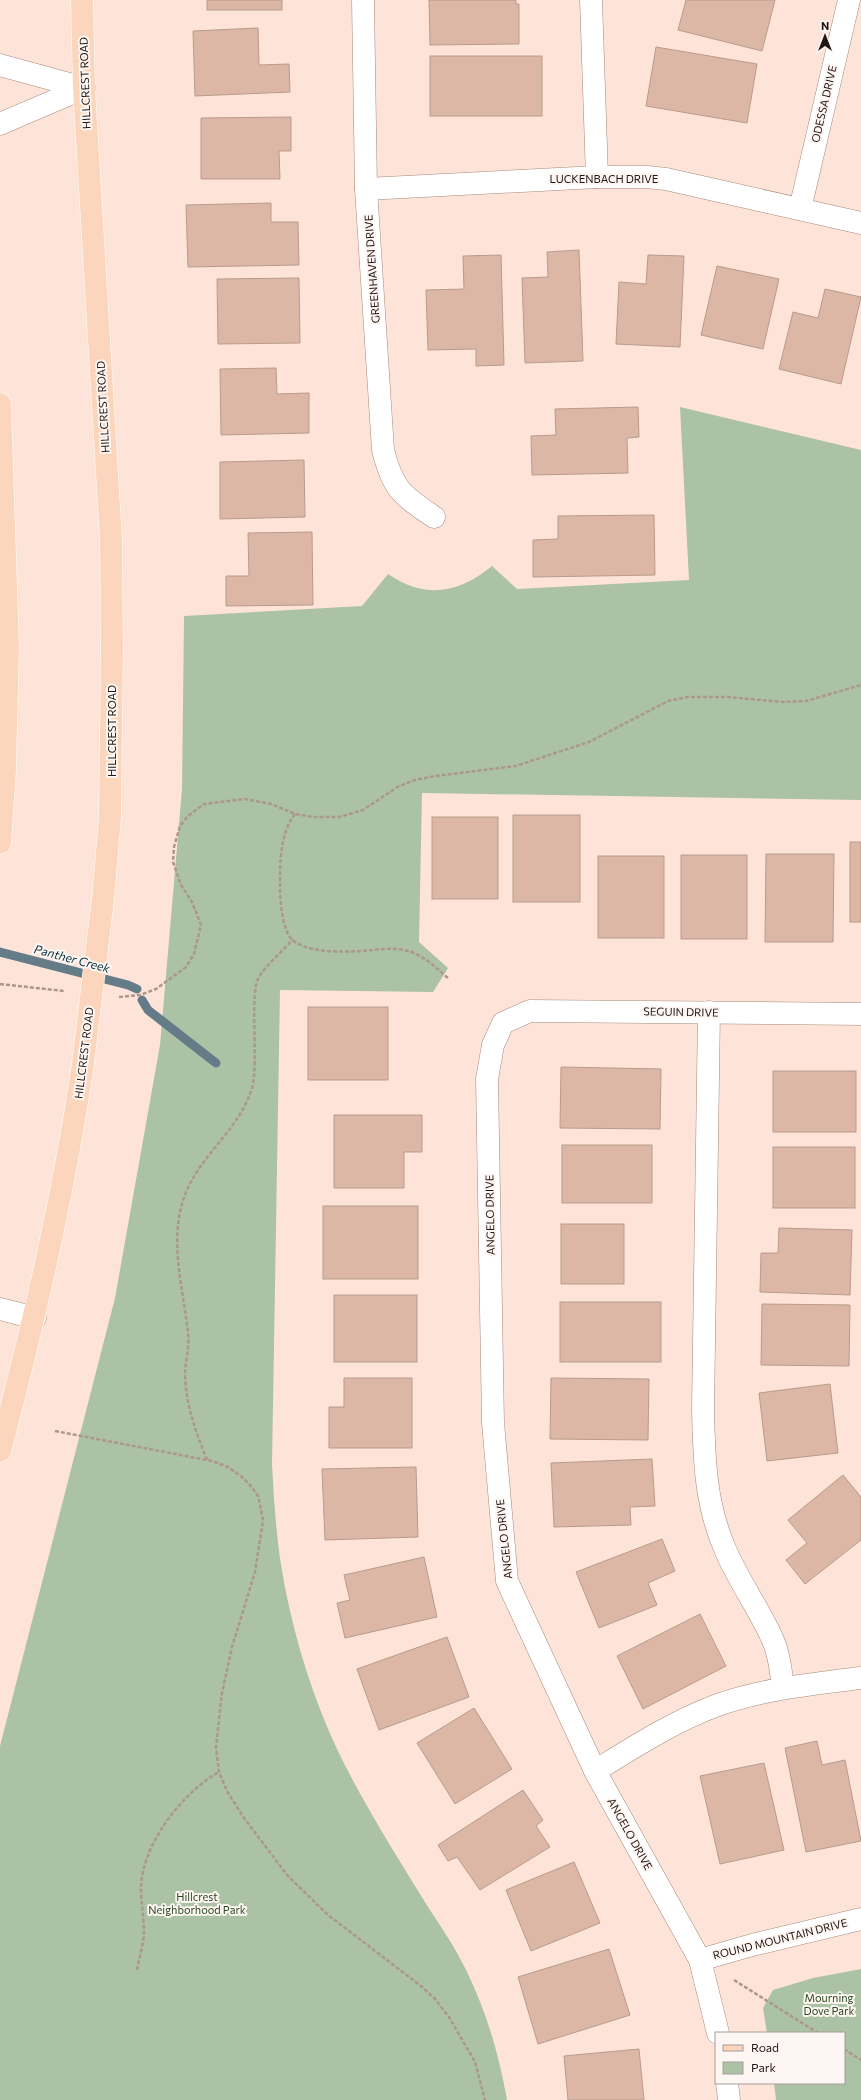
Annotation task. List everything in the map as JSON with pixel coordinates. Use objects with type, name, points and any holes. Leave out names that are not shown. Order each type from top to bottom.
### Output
[{"type":"main road","name":"HILLCREST ROAD","points":[[0,1451],[35,1318],[71,1145],[84,1063],[103,900],[110,817],[112,647],[111,540],[84,88],[82,0]]},
{"type":"main road","points":[[0,404],[8,647],[5,770],[0,843]]},
{"type":"street","name":"GREENHAVEN DRIVE","points":[[363,0],[366,188],[383,450],[393,482],[404,497],[434,517]]},
{"type":"street","points":[[591,0],[597,177]]},
{"type":"street","name":"ODESSA DRIVE","points":[[800,208],[849,0]]},
{"type":"street","points":[[0,65],[84,88]]},
{"type":"street","points":[[0,124],[84,88]]},
{"type":"street","name":"LUCKENBACH DRIVE","points":[[366,188],[597,177],[647,177],[666,179],[800,208],[861,223]]},
{"type":"street","name":"SEGUIN DRIVE","points":[[503,1023],[530,1011],[861,1014]]},
{"type":"street","points":[[709,1012],[704,1467],[710,1506],[725,1549],[772,1638],[779,1657],[783,1688]]},
{"type":"street","name":"ANGELO DRIVE","points":[[503,1023],[493,1045],[487,1079],[493,1424],[507,1581],[595,1771],[700,1960],[718,2032]]},
{"type":"street","points":[[0,1309],[35,1318]]},
{"type":"street","points":[[595,1771],[683,1719],[716,1706],[783,1688],[861,1678]]},
{"type":"street","name":"ROUND MOUNTAIN DRIVE","points":[[700,1960],[752,1945],[861,1919]]},
{"type":"street","points":[[727,2084],[729,2100]]},
{"type":"path","points":[[115,996],[140,995],[156,989],[186,967],[194,954],[201,925],[192,902],[181,885],[173,862],[174,847],[180,826],[188,816],[204,804],[245,799],[270,804],[295,814],[313,817],[339,817],[363,810],[399,786],[415,780],[435,776],[516,766],[589,742],[668,701],[687,697],[728,697],[783,702],[806,701],[861,685]]},
{"type":"path","points":[[295,814],[288,823],[280,864],[280,888],[283,916],[289,936],[302,947],[329,951],[389,948],[405,950],[425,958],[449,979]]},
{"type":"path","points":[[208,1460],[194,1426],[187,1399],[185,1375],[188,1335],[178,1259],[182,1206],[194,1176],[245,1106],[252,1088],[254,1072],[255,992],[258,978],[293,938]]},
{"type":"path","points":[[0,984],[69,991]]},
{"type":"path","points":[[55,1431],[208,1460],[228,1467],[242,1477],[258,1496],[263,1520],[255,1572],[232,1648],[222,1693],[216,1747],[219,1772],[227,1791],[244,1818],[287,1875],[328,1915],[421,1986],[435,1999],[449,2017],[475,2062],[485,2100]]},
{"type":"path","points":[[137,1970],[144,1935],[141,1888],[150,1847],[168,1821],[190,1795],[207,1779],[219,1772]]},
{"type":"path","points":[[748,1989],[816,2032]]},
{"type":"path","points":[[845,2050],[861,2060]]},
{"type":"green space","name":"Hillcrest Neighborhood Park","points":[[680,407],[861,450],[861,800],[422,793],[419,942],[448,968],[433,992],[280,990],[272,1464],[278,1544],[287,1597],[300,1649],[316,1700],[326,1725],[349,1773],[387,1841],[454,1947],[467,1972],[481,2003],[492,2034],[507,2100],[0,2100],[0,1746],[115,1298],[160,1045],[182,789],[184,616],[362,606],[388,574],[415,587],[428,590],[441,590],[467,583],[492,566],[517,589],[689,580]]},
{"type":"green space","name":"Mourning Dove Park","points":[[861,1969],[861,2100],[776,2100],[774,2084],[845,2084],[845,2032],[767,2032],[763,2008],[773,1990],[813,1978]]},
{"type":"building","points":[[207,0],[282,0],[282,10],[207,10]]},
{"type":"building","points":[[429,0],[516,0],[516,4],[519,4],[519,44],[430,45]]},
{"type":"building","points":[[686,0],[775,0],[762,51],[678,30]]},
{"type":"building","points":[[258,28],[259,65],[289,64],[290,92],[195,96],[193,31]]},
{"type":"building","points":[[656,47],[757,64],[747,123],[646,106]]},
{"type":"building","points":[[430,56],[542,56],[542,116],[430,116]]},
{"type":"building","points":[[291,117],[291,151],[279,151],[280,179],[201,179],[201,118]]},
{"type":"building","points":[[271,203],[271,222],[298,222],[299,265],[188,267],[186,205]]},
{"type":"building","points":[[579,250],[583,361],[525,363],[522,278],[548,277],[547,252]]},
{"type":"building","points":[[501,255],[504,365],[476,366],[476,349],[428,350],[426,290],[464,289],[463,256]]},
{"type":"building","points":[[648,255],[684,256],[680,347],[616,344],[619,282],[646,284]]},
{"type":"building","points":[[717,266],[779,279],[763,349],[701,335]]},
{"type":"building","points":[[299,278],[300,343],[218,344],[217,279]]},
{"type":"building","points":[[825,289],[861,297],[841,384],[779,369],[793,312],[818,318]]},
{"type":"building","points":[[276,368],[277,394],[309,393],[309,433],[221,435],[220,369]]},
{"type":"building","points":[[638,407],[639,437],[627,438],[628,473],[532,475],[531,436],[556,435],[555,409]]},
{"type":"building","points":[[304,460],[305,517],[220,519],[220,462]]},
{"type":"building","points":[[654,515],[655,575],[533,577],[533,540],[558,539],[558,516]]},
{"type":"building","points":[[312,532],[313,605],[226,606],[226,576],[249,576],[248,533]]},
{"type":"building","points":[[513,815],[580,815],[580,902],[513,902]]},
{"type":"building","points":[[432,817],[498,817],[498,899],[432,899]]},
{"type":"building","points":[[850,842],[861,842],[861,922],[850,922]]},
{"type":"building","points":[[766,854],[834,854],[833,942],[765,942]]},
{"type":"building","points":[[681,855],[747,855],[747,939],[681,939]]},
{"type":"building","points":[[598,856],[664,856],[664,938],[598,938]]},
{"type":"building","points":[[308,1007],[388,1007],[388,1080],[308,1080]]},
{"type":"building","points":[[561,1067],[661,1069],[660,1129],[560,1128]]},
{"type":"building","points":[[773,1071],[856,1071],[856,1132],[773,1132]]},
{"type":"building","points":[[334,1115],[422,1115],[422,1152],[404,1152],[404,1188],[334,1188]]},
{"type":"building","points":[[562,1145],[652,1145],[652,1203],[562,1203]]},
{"type":"building","points":[[773,1147],[855,1147],[855,1208],[773,1208]]},
{"type":"building","points":[[323,1206],[418,1206],[418,1279],[323,1279]]},
{"type":"building","points":[[561,1224],[624,1224],[624,1284],[561,1284]]},
{"type":"building","points":[[779,1228],[852,1230],[850,1295],[760,1292],[761,1253],[778,1253]]},
{"type":"building","points":[[334,1295],[417,1295],[417,1362],[334,1362]]},
{"type":"building","points":[[560,1302],[661,1302],[661,1362],[560,1362]]},
{"type":"building","points":[[762,1304],[850,1305],[849,1366],[761,1365]]},
{"type":"building","points":[[344,1378],[412,1378],[412,1448],[329,1448],[329,1407],[344,1407]]},
{"type":"building","points":[[551,1378],[649,1379],[648,1440],[550,1439]]},
{"type":"building","points":[[830,1384],[838,1453],[767,1461],[759,1393]]},
{"type":"building","points":[[652,1459],[655,1506],[630,1507],[631,1525],[554,1527],[551,1463]]},
{"type":"building","points":[[416,1467],[418,1537],[325,1540],[322,1469]]},
{"type":"building","points":[[843,1475],[861,1497],[861,1540],[805,1584],[786,1560],[807,1543],[788,1520]]},
{"type":"building","points":[[662,1539],[675,1571],[648,1583],[657,1605],[599,1628],[576,1572]]},
{"type":"building","points":[[424,1557],[437,1617],[345,1638],[337,1603],[350,1600],[344,1575]]},
{"type":"building","points":[[700,1614],[726,1666],[643,1709],[617,1656]]},
{"type":"building","points":[[447,1637],[469,1697],[379,1730],[357,1669]]},
{"type":"building","points":[[474,1708],[512,1769],[455,1804],[417,1743]]},
{"type":"building","points":[[817,1741],[822,1765],[845,1760],[861,1841],[806,1852],[785,1748]]},
{"type":"building","points":[[764,1763],[784,1850],[720,1864],[700,1776]]},
{"type":"building","points":[[523,1790],[543,1820],[536,1826],[550,1847],[480,1890],[457,1857],[448,1861],[438,1845]]},
{"type":"building","points":[[574,1862],[600,1923],[531,1951],[506,1890]]},
{"type":"building","points":[[609,1949],[630,2015],[538,2044],[518,1977]]},
{"type":"building","points":[[639,2049],[644,2100],[568,2100],[564,2056]]},
{"type":"waterway","name":"Panther Creek","points":[[0,952],[128,985],[137,989]]},
{"type":"waterway","name":"Panther Creek","points":[[142,1000],[148,1010],[216,1063]]}]
